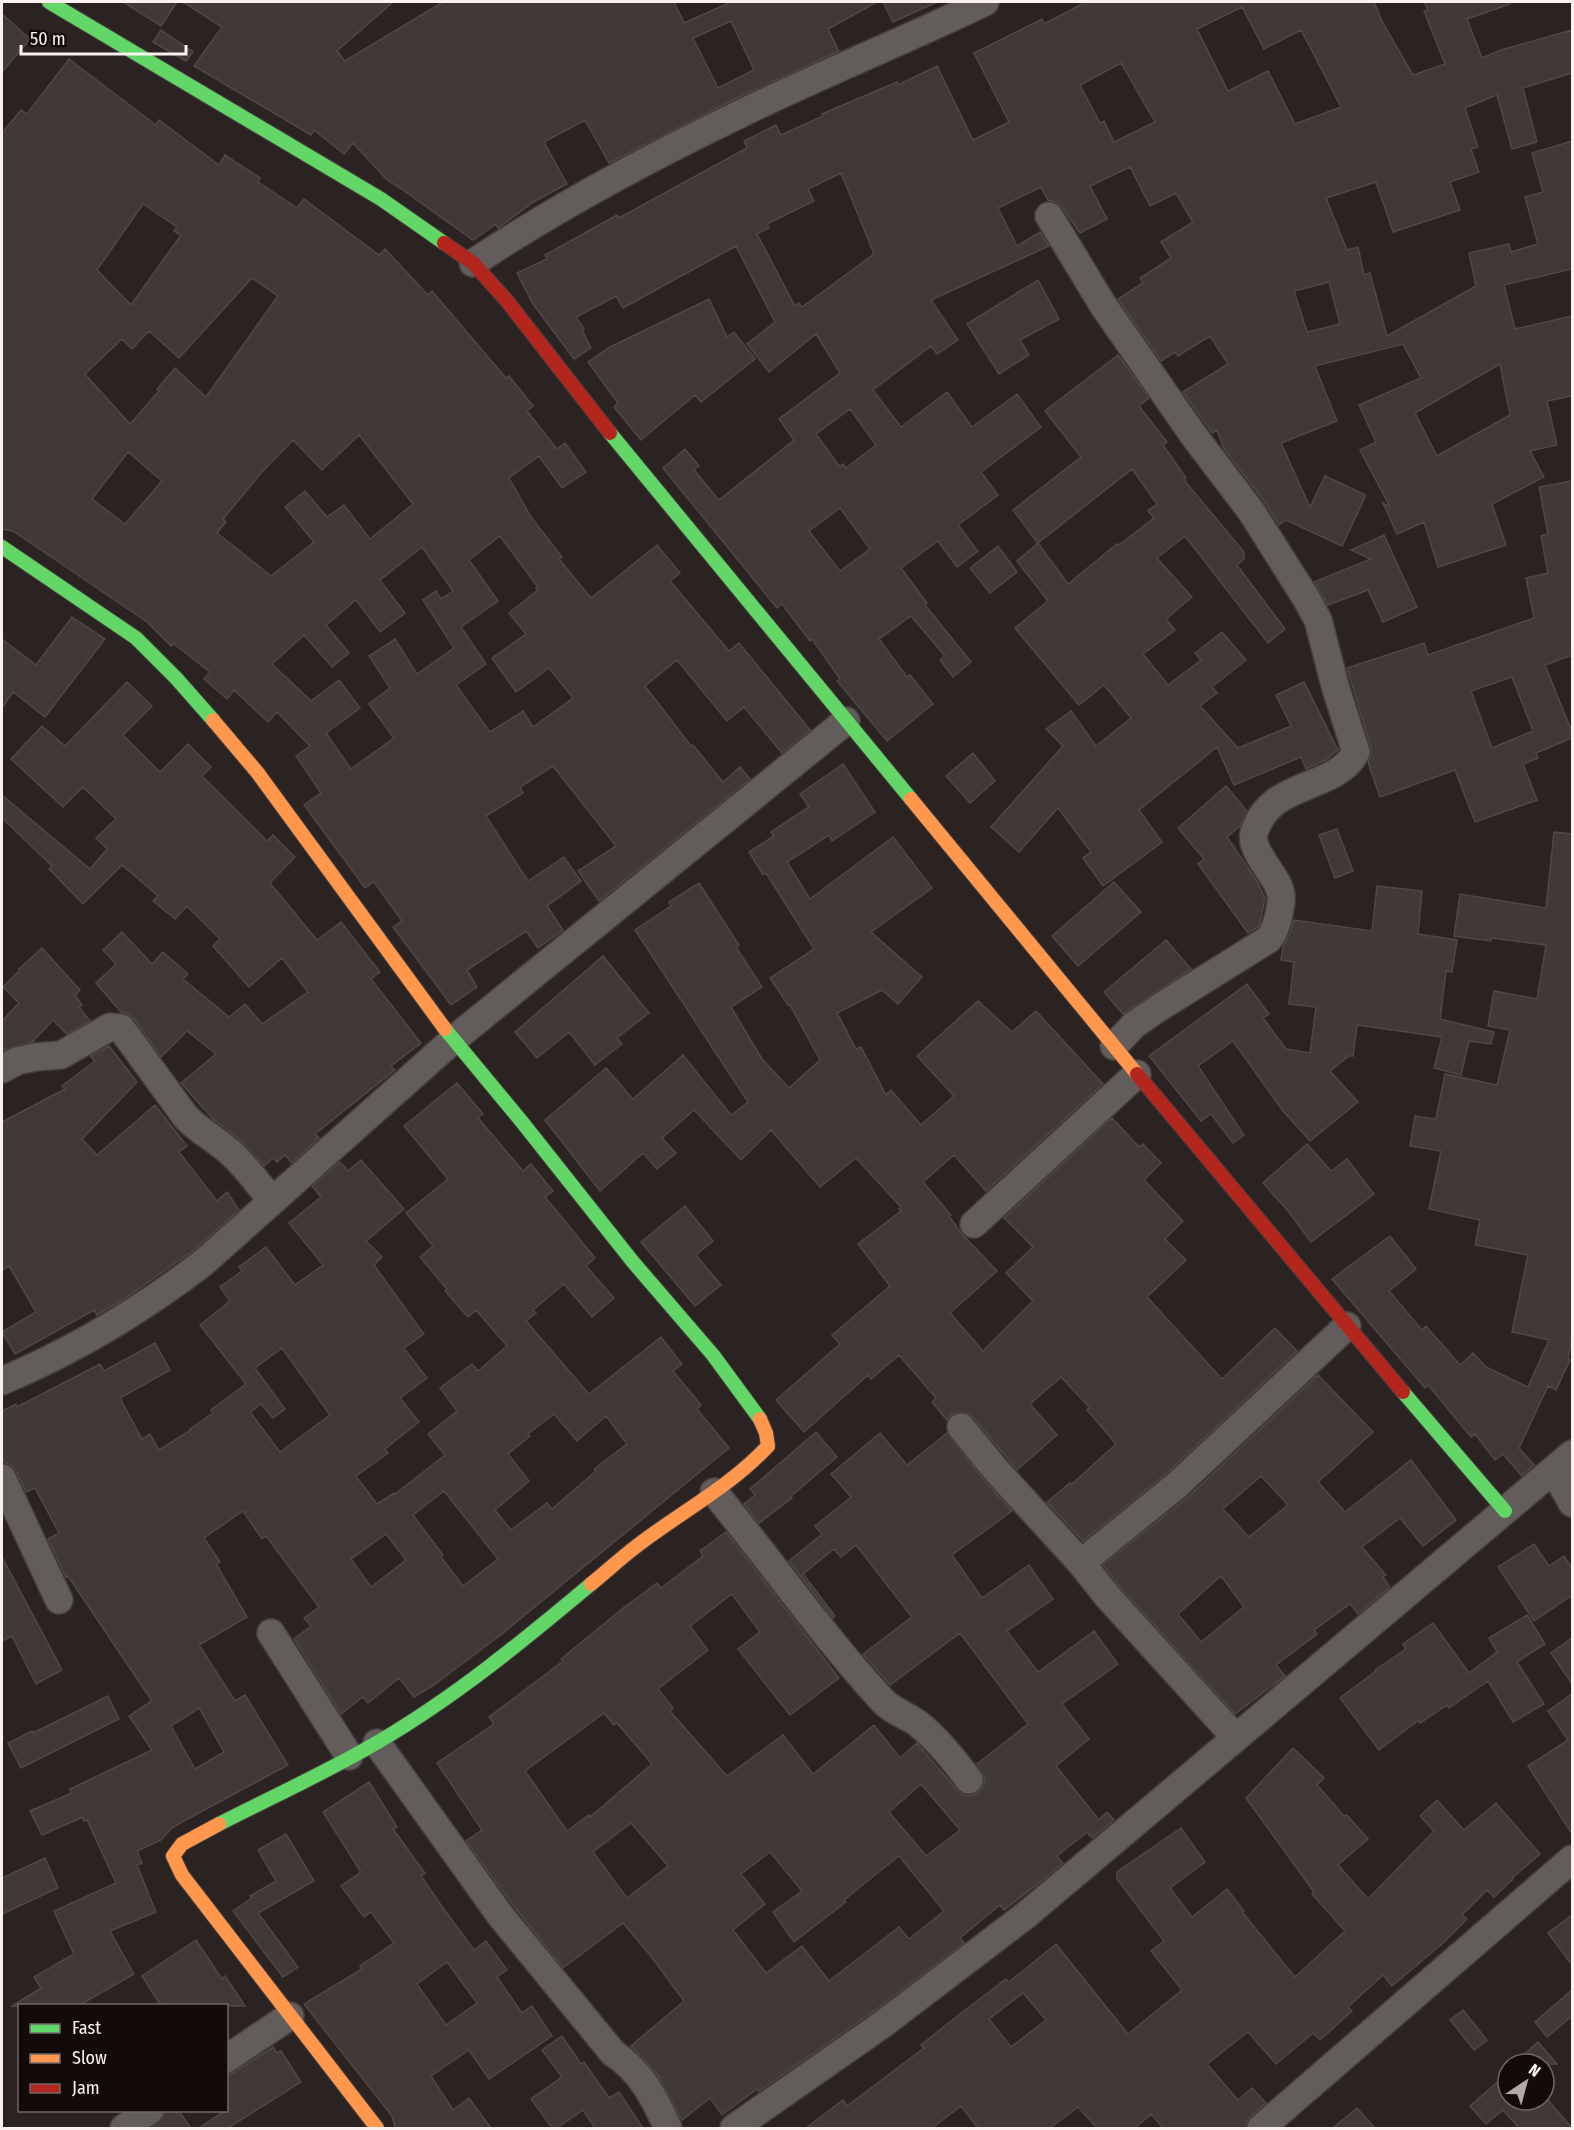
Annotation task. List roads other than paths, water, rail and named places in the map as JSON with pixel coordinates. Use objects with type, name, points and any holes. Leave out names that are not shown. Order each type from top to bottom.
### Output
[{"type":"street","points":[[49,2],[381,199],[473,263],[507,300],[577,393],[1137,1074],[1505,1511]]},
{"type":"street","points":[[473,263],[510,238],[619,176],[728,120],[985,2]]},
{"type":"street","points":[[1049,216],[1103,305],[1194,436],[1251,511],[1306,598],[1318,620],[1336,690],[1356,752],[1348,765],[1335,774],[1286,795],[1270,807],[1260,819],[1255,832],[1254,844],[1281,894],[1276,930],[1269,939],[1134,1025],[1114,1046]]},
{"type":"street","points":[[2,547],[136,638],[176,678],[257,772],[453,1040],[487,1078],[634,1262],[708,1348],[758,1415],[768,1435],[768,1446],[758,1457],[714,1492],[639,1545],[510,1652],[445,1700],[377,1743],[192,1838],[182,1844],[173,1856],[182,1875],[377,2128]]},
{"type":"street","points":[[2,1381],[100,1332],[178,1282],[204,1262],[453,1040],[846,721]]},
{"type":"street","points":[[2,1069],[17,1061],[61,1055],[110,1027],[122,1028],[185,1116],[197,1129],[233,1154],[272,1200]]},
{"type":"street","points":[[974,1224],[1137,1074]]},
{"type":"street","points":[[1081,1563],[1177,1485],[1347,1326]]},
{"type":"street","points":[[961,1427],[995,1469],[1081,1563],[1108,1597],[1236,1738]]},
{"type":"street","points":[[734,2128],[883,2024],[1026,1915],[1563,1463],[1572,1503]]},
{"type":"street","points":[[2,1478],[59,1600]]},
{"type":"street","points":[[714,1492],[761,1548],[831,1642],[886,1704],[901,1715],[920,1724],[949,1754],[969,1780]]},
{"type":"street","points":[[271,1634],[349,1756]]},
{"type":"street","points":[[377,1743],[500,1915],[613,2053],[627,2062],[639,2076],[668,2128]]},
{"type":"street","points":[[1261,2128],[1571,1862]]},
{"type":"street","points":[[228,2058],[290,2016]]},
{"type":"street","points":[[124,2128],[147,2112]]}]
